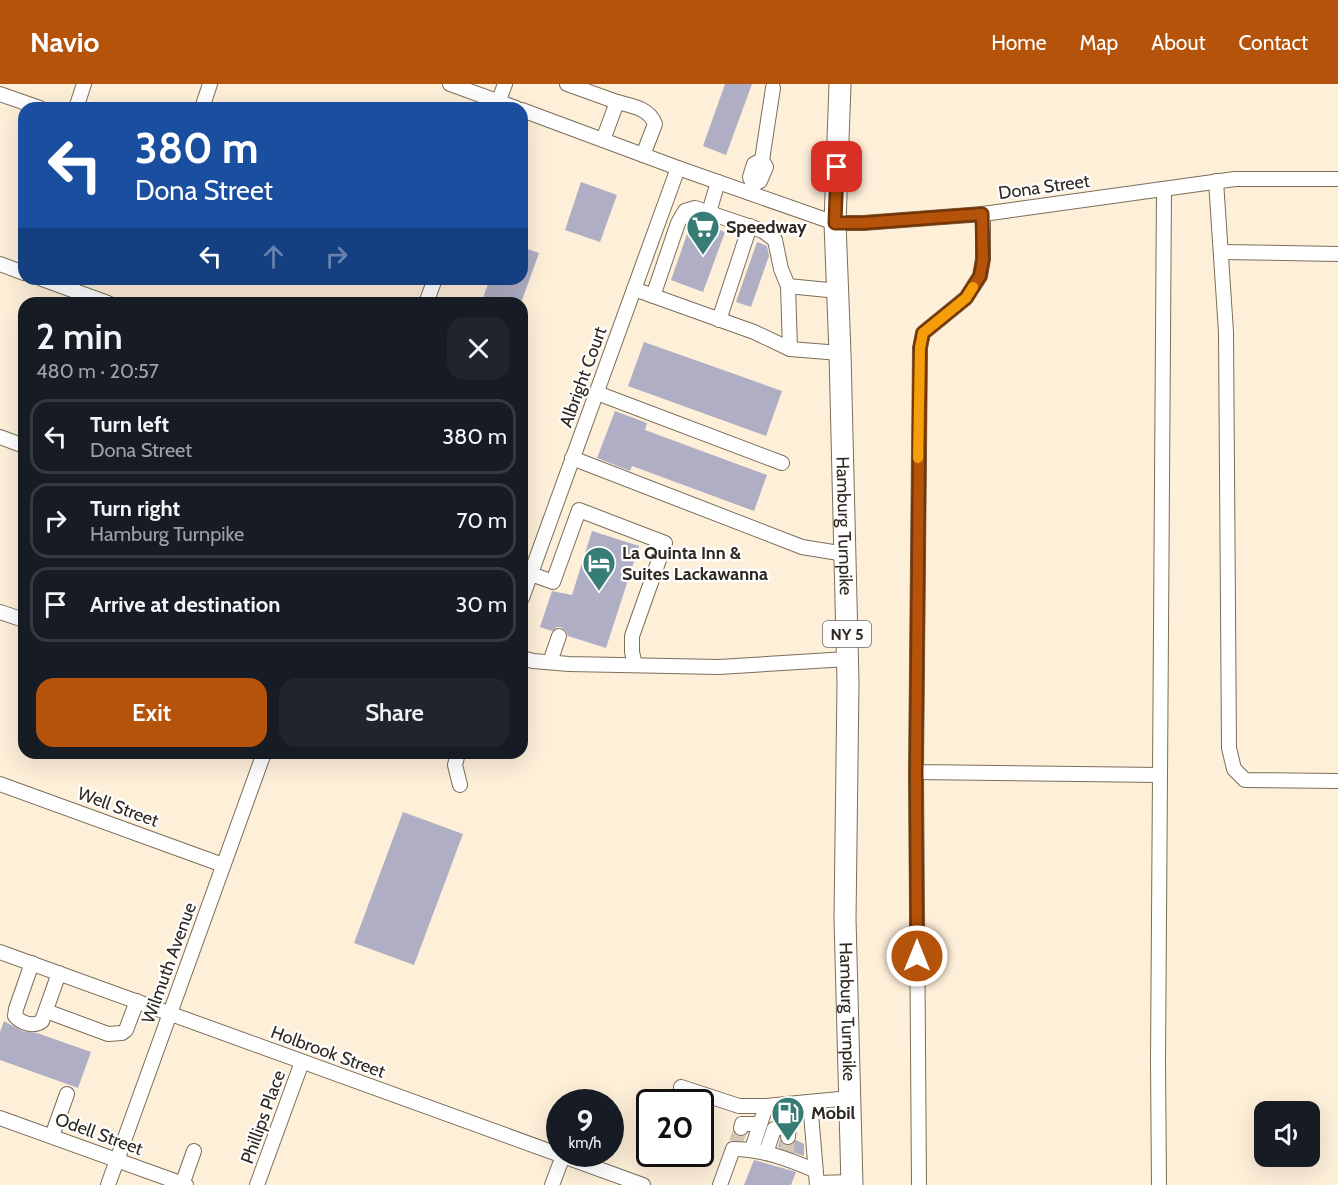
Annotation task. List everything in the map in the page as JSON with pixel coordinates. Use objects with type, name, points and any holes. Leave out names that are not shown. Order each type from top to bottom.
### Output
[{"type":"highway","name":"Hamburg Turnpike","points":[[840,84],[835,223],[847,659],[845,919],[852,1184]]},
{"type":"street","points":[[78,102],[84,84]]},
{"type":"street","points":[[204,102],[210,84]]},
{"type":"street","points":[[450,84],[491,102]]},
{"type":"street","points":[[499,102],[505,84]]},
{"type":"street","points":[[567,84],[645,110],[652,115],[655,124],[643,155]]},
{"type":"street","points":[[751,189],[760,181],[766,167],[762,160],[772,88]]},
{"type":"street","points":[[0,94],[22,102]]},
{"type":"street","points":[[603,140],[617,102]]},
{"type":"street","name":"Dona Street","points":[[528,112],[718,182],[751,189],[835,223],[982,214],[1235,179],[1338,179]]},
{"type":"street","name":"Albright Court","points":[[528,582],[678,168]]},
{"type":"street","points":[[1216,181],[1226,332],[1229,748],[1234,769],[1245,780],[1338,781]]},
{"type":"street","points":[[710,212],[718,182]]},
{"type":"street","points":[[1159,1185],[1164,189]]},
{"type":"street","points":[[653,296],[685,211],[695,208],[763,231],[775,240],[781,269],[788,286],[790,349]]},
{"type":"street","points":[[919,1185],[916,772],[920,348],[923,333],[966,298],[980,276],[983,259],[982,214]]},
{"type":"street","points":[[719,320],[750,226]]},
{"type":"street","points":[[1221,252],[1338,254]]},
{"type":"street","points":[[0,264],[18,271]]},
{"type":"street","points":[[58,285],[92,297]]},
{"type":"street","points":[[788,286],[837,291]]},
{"type":"street","points":[[634,289],[754,332],[790,349],[840,353]]},
{"type":"street","points":[[597,393],[782,463]]},
{"type":"street","points":[[0,437],[18,444]]},
{"type":"street","points":[[572,458],[802,547],[845,554]]},
{"type":"street","points":[[531,574],[553,582],[579,510],[665,543],[632,636],[634,665]]},
{"type":"street","points":[[0,612],[18,618]]},
{"type":"street","points":[[550,662],[559,636]]},
{"type":"street","points":[[528,659],[550,662],[719,667],[847,659]]},
{"type":"street","name":"Wilmuth Avenue","points":[[108,1185],[262,759]]},
{"type":"street","points":[[456,759],[455,765],[460,785]]},
{"type":"street","points":[[916,772],[1160,775]]},
{"type":"street","name":"Well Street","points":[[0,784],[223,865]]},
{"type":"street","name":"Holbrook Street","points":[[0,952],[546,1150]]},
{"type":"street","points":[[32,963],[15,1016],[18,1020],[38,1024],[42,1021],[59,973]]},
{"type":"street","points":[[46,1011],[114,1034],[126,1030],[136,1001]]},
{"type":"street","name":"Phillips Place","points":[[257,1185],[303,1062]]},
{"type":"street","points":[[681,1087],[739,1106],[766,1106],[850,1098]]},
{"type":"street","points":[[52,1137],[67,1094]]},
{"type":"street","points":[[810,1102],[816,1179]]},
{"type":"street","points":[[766,1153],[774,1129],[789,1132],[790,1104]]},
{"type":"street","points":[[752,1149],[766,1106]]},
{"type":"street","name":"Odell Street","points":[[0,1118],[183,1185]]},
{"type":"street","points":[[741,1128],[742,1124],[760,1124]]},
{"type":"street","points":[[720,1185],[735,1145],[787,1156],[816,1179],[852,1184]]},
{"type":"street","points":[[183,1185],[194,1151]]},
{"type":"street","points":[[552,1185],[559,1167]]},
{"type":"street","name":"Holbrook Street","points":[[593,1167],[643,1185]]},
{"type":"building","points":[[725,84],[752,84],[726,155],[703,146]]},
{"type":"building","points":[[581,182],[617,195],[600,242],[565,230]]},
{"type":"building","points":[[692,220],[725,232],[703,292],[671,280]]},
{"type":"building","points":[[757,242],[767,246],[769,256],[751,307],[736,302]]},
{"type":"building","points":[[528,249],[539,253],[528,284]]},
{"type":"building","points":[[488,285],[527,285],[523,297],[483,297]]},
{"type":"building","points":[[644,342],[782,391],[766,436],[628,386]]},
{"type":"building","points":[[615,411],[647,423],[645,430],[767,475],[754,511],[632,466],[630,471],[597,458]]},
{"type":"building","name":"La Quinta Inn & Suites Lackawanna","points":[[592,531],[639,546],[606,648],[568,636],[561,627],[552,631],[540,627],[552,591],[572,595]]},
{"type":"building","points":[[403,812],[463,834],[414,965],[354,943]]},
{"type":"building","points":[[4,1021],[22,1031],[37,1033],[91,1052],[78,1088],[0,1060],[0,1032]]},
{"type":"building","points":[[780,1140],[787,1146],[793,1145],[796,1140],[804,1144],[804,1156],[778,1147]]},
{"type":"building","points":[[754,1160],[796,1172],[791,1185],[744,1185]]},
{"type":"tunnel","points":[[736,1142],[741,1128]]},
{"type":"tunnel","points":[[787,1154],[788,1137]]},
{"type":"slow traffic","points":[[918,458],[920,348],[923,333],[966,298],[973,287]]},
{"type":"place","name":"Speedway","points":[[703,256]]},
{"type":"place","name":"La Quinta Inn & Suites Lackawanna","points":[[599,592]]},
{"type":"place","name":"Mobil","points":[[788,1142]]},
{"type":"route","points":[[837,167],[835,223],[982,214],[983,259],[980,276],[966,298],[923,333],[920,348],[916,772],[917,956]]}]
